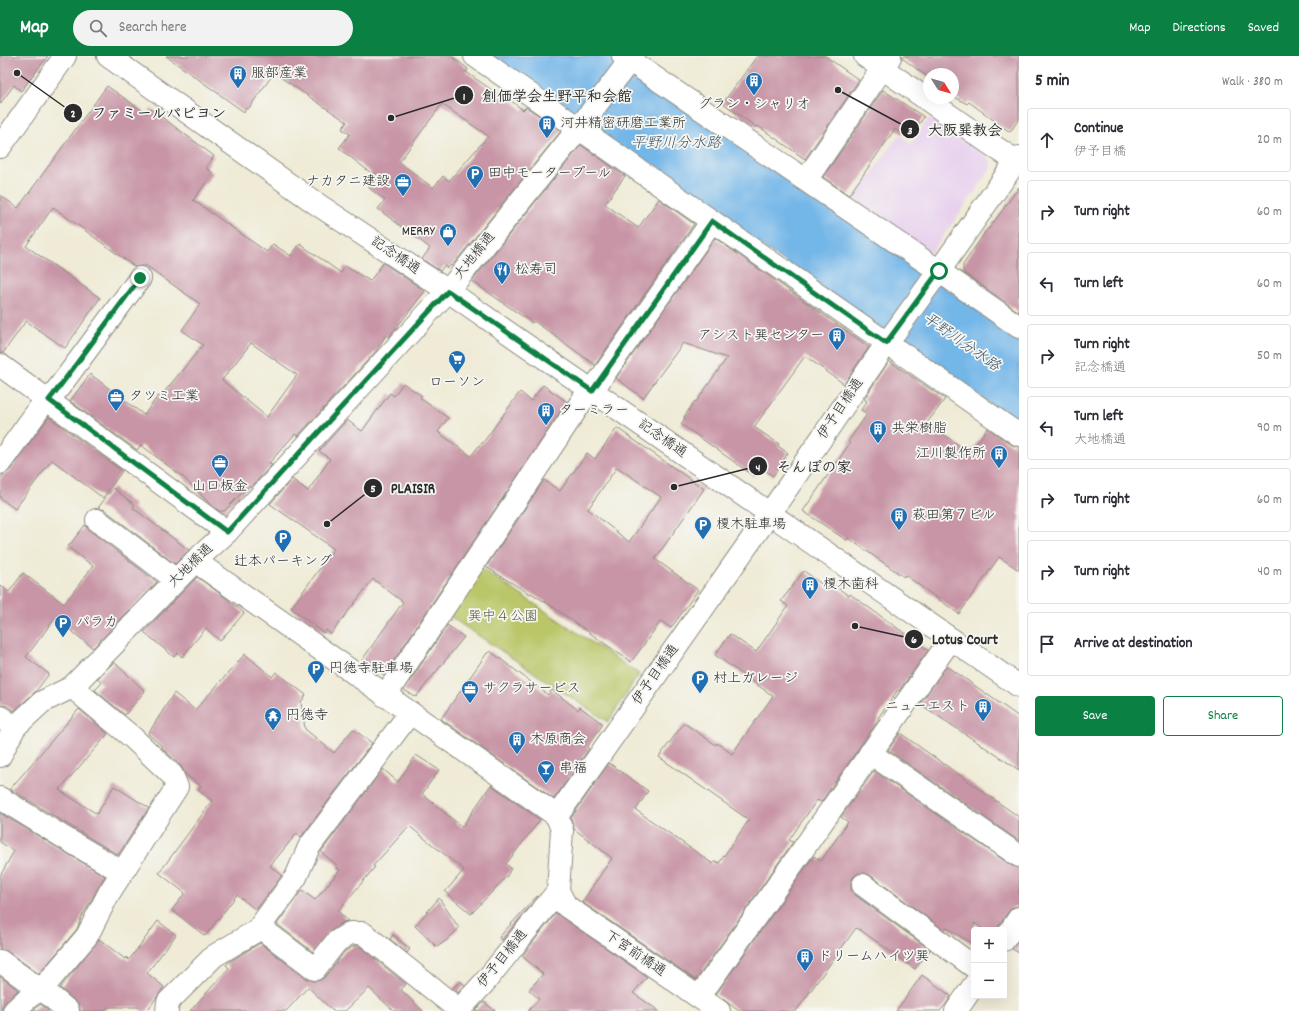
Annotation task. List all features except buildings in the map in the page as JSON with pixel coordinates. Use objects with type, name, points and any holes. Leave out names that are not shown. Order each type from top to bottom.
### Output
[{"type":"street","points":[[0,147],[65,56]]},
{"type":"street","name":"記念橋通","points":[[108,56],[314,202],[448,291],[1019,686]]},
{"type":"street","points":[[475,56],[1019,435]]},
{"type":"street","points":[[629,58],[1019,326]]},
{"type":"street","name":"大地橋通","points":[[0,756],[8,722],[72,686],[195,561],[227,532],[448,291],[579,128],[629,58]]},
{"type":"street","points":[[806,180],[879,60],[989,143],[1018,160],[939,271]]},
{"type":"street","points":[[385,696],[591,390],[712,221]]},
{"type":"street","name":"伊予目橋通","points":[[557,816],[770,513],[886,343],[939,271]]},
{"type":"street","points":[[0,463],[48,399],[60,386],[140,278]]},
{"type":"street","points":[[0,365],[227,532]]},
{"type":"street","points":[[97,520],[176,580]]},
{"type":"street","points":[[195,561],[557,816],[562,830],[558,891]]},
{"type":"street","points":[[699,997],[951,639]]},
{"type":"street","points":[[14,1011],[30,996],[42,989],[87,936],[109,893],[177,787],[172,775],[133,738],[72,686]]},
{"type":"street","points":[[167,1011],[168,1002],[214,956],[261,928],[261,924],[296,877],[309,847],[410,713]]},
{"type":"street","points":[[870,753],[1019,856]]},
{"type":"street","points":[[0,798],[122,872]]},
{"type":"street","points":[[863,885],[971,965]]},
{"type":"street","name":"伊予目橋通","points":[[459,1010],[484,983],[558,891]]},
{"type":"street","name":"下宮前橋通","points":[[558,891],[566,906],[719,1011]]},
{"type":"street","points":[[1007,936],[1019,918]]},
{"type":"street","points":[[261,928],[315,969],[336,942],[350,933],[363,933],[459,1010]]},
{"type":"street","points":[[0,961],[36,987],[42,989],[68,1011]]},
{"type":"street","points":[[956,1011],[971,989]]},
{"type":"shaded area","points":[[929,118],[990,159],[992,167],[931,253],[853,200],[899,135],[911,144]]},
{"type":"green space","name":"巽中４公園","points":[[481,568],[639,674],[608,722],[449,616]]},
{"type":"water","name":"平野川分水路","points":[[488,56],[611,56],[1019,339],[1019,424]]},
{"type":"place","name":"ファミールパピヨン","points":[[17,73]]},
{"type":"place","name":"服部産業","points":[[238,89]]},
{"type":"place","name":"大阪巽教会","points":[[838,90]]},
{"type":"place","name":"グラン・シャリオ","points":[[754,96]]},
{"type":"place","name":"創価学会生野平和会館","points":[[391,118]]},
{"type":"place","name":"河井精密研磨工業所","points":[[547,139]]},
{"type":"place","name":"田中モータープール","points":[[475,189]]},
{"type":"place","name":"ナカタニ建設","points":[[403,197]]},
{"type":"place","name":"MERRY","points":[[448,247]]},
{"type":"place","name":"松寿司","points":[[502,285]]},
{"type":"place","name":"アシスト巽センター","points":[[837,351]]},
{"type":"place","name":"ローソン","points":[[457,374]]},
{"type":"place","name":"タツミ工業","points":[[116,412]]},
{"type":"place","name":"ターミラー","points":[[546,426]]},
{"type":"place","name":"共栄樹脂","points":[[878,444]]},
{"type":"place","name":"江川製作所","points":[[999,469]]},
{"type":"place","name":"山口板金","points":[[220,478]]},
{"type":"place","name":"そんぽの家","points":[[674,487]]},
{"type":"place","name":"PLAISIR","points":[[327,524]]},
{"type":"place","name":"萩田第７ビル","points":[[899,531]]},
{"type":"place","name":"榎木駐車場","points":[[703,540]]},
{"type":"place","name":"辻本パーキング","points":[[283,553]]},
{"type":"place","name":"榎木歯科","points":[[810,600]]},
{"type":"place","name":"Lotus Court","points":[[855,626]]},
{"type":"place","name":"パラカ","points":[[63,638]]},
{"type":"place","name":"円徳寺駐車場","points":[[316,684]]},
{"type":"place","name":"村上ガレージ","points":[[700,694]]},
{"type":"place","name":"サクラサービス","points":[[470,704]]},
{"type":"place","name":"ニューエスト","points":[[983,722]]},
{"type":"place","name":"円徳寺","points":[[273,731]]},
{"type":"place","name":"木原商会","points":[[517,755]]},
{"type":"place","name":"串福","points":[[546,784]]},
{"type":"place","name":"ドリームハイツ巽","points":[[805,972]]},
{"type":"route","points":[[140,278],[49,400],[227,532],[448,291],[592,391],[712,221],[886,343],[939,271]]}]
